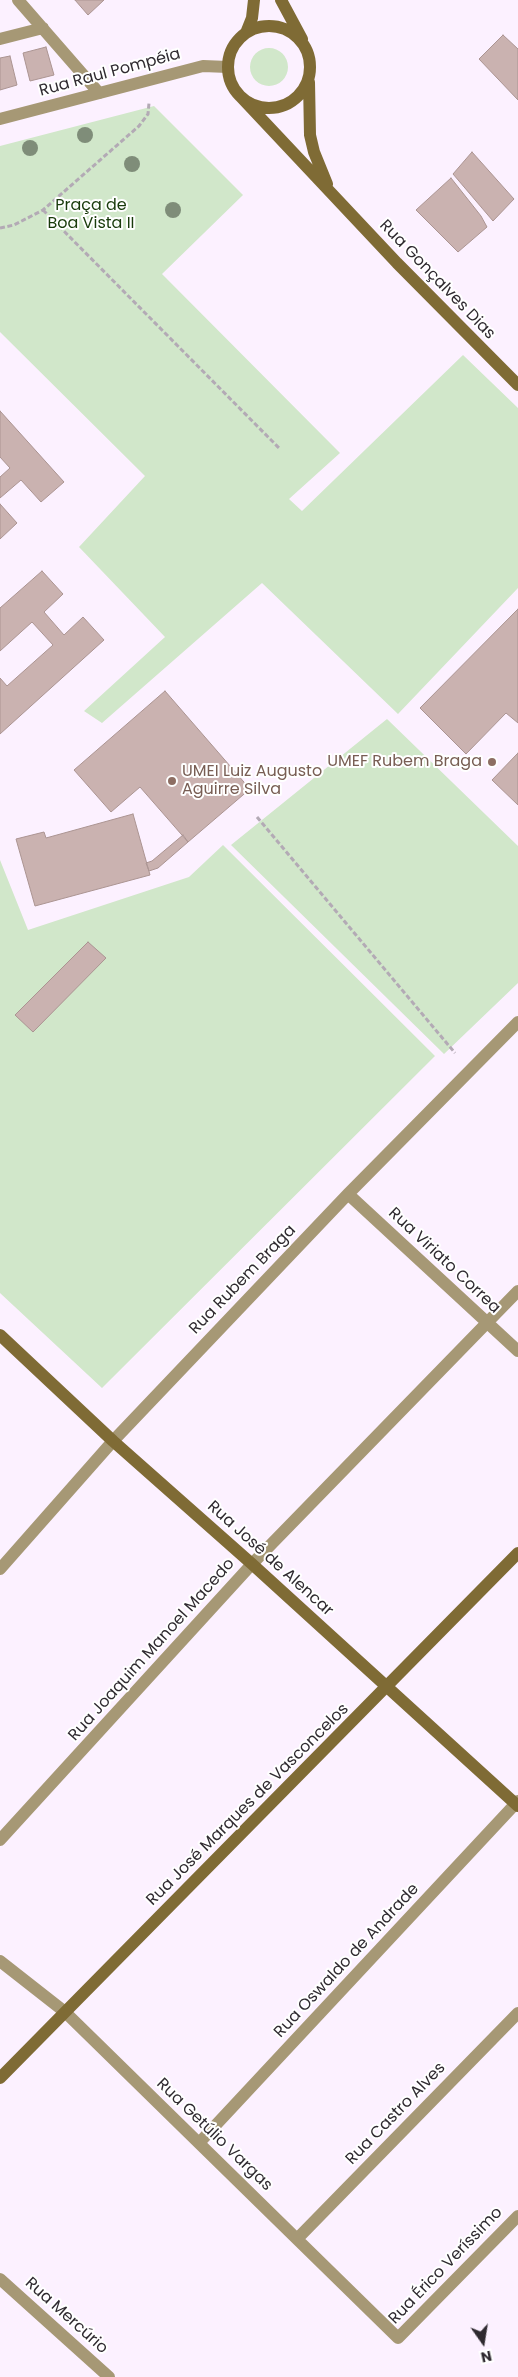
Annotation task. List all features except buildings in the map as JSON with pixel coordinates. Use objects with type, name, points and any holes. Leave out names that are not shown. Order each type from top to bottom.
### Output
[{"type":"street","points":[[18,0],[100,93]]},
{"type":"street","points":[[246,33],[252,18],[254,0]]},
{"type":"street","points":[[281,0],[304,44],[310,59],[310,75],[304,90],[299,96],[278,107],[261,107],[240,96],[231,83],[228,67],[231,52],[235,44],[246,33],[261,27],[277,26],[292,33],[304,44]]},
{"type":"street","points":[[0,39],[42,28]]},
{"type":"street","name":"Rua Raul Pompéia","points":[[0,119],[204,66],[228,67]]},
{"type":"street","name":"Rua Gonçalves Dias","points":[[310,75],[308,97],[310,135],[322,175],[334,197]]},
{"type":"street","name":"Rua Gonçalves Dias","points":[[240,96],[334,197],[518,385]]},
{"type":"street","name":"Rua Rubem Braga","points":[[0,1569],[113,1441],[348,1194],[518,1022]]},
{"type":"street","name":"Rua Viriato Correa","points":[[348,1194],[518,1351]]},
{"type":"street","name":"Rua Joaquim Manoel Macedo","points":[[0,1840],[252,1564],[518,1291]]},
{"type":"street","name":"Rua José de Alencar","points":[[0,1335],[113,1441],[517,1804]]},
{"type":"street","name":"Rua José Marques de Vasconcelos","points":[[0,2078],[388,1688],[518,1554]]},
{"type":"street","name":"Rua Oswaldo de Andrade","points":[[199,2143],[517,1804]]},
{"type":"street","name":"Rua Getúlio Vargas","points":[[0,1961],[65,2012],[398,2338]]},
{"type":"street","name":"Rua Castro Alves","points":[[297,2239],[518,2013]]},
{"type":"street","name":"Rua Érico Veríssimo","points":[[398,2338],[518,2216]]},
{"type":"street","name":"Rua Mercúrio","points":[[0,2279],[109,2377]]},
{"type":"path","points":[[0,228],[14,225],[43,210],[144,121],[150,107],[145,81]]},
{"type":"path","points":[[43,210],[280,449]]},
{"type":"path","points":[[257,817],[470,1071]]},
{"type":"green space","points":[[269,48],[283,53],[288,67],[283,81],[269,86],[255,81],[250,67],[255,53]]},
{"type":"green space","name":"Praça de Boa Vista II","points":[[154,106],[243,195],[162,274],[340,453],[289,499],[302,511],[463,355],[518,408],[518,588],[398,714],[262,583],[102,723],[84,711],[165,637],[79,547],[145,476],[0,332],[0,146]]},
{"type":"green space","points":[[387,719],[518,846],[518,983],[444,1054],[231,845]]},
{"type":"green space","points":[[223,845],[435,1056],[102,1388],[0,1293],[0,860],[28,930],[189,877]]},
{"type":"place","name":"UMEF Rubem Braga","points":[[492,762]]},
{"type":"place","name":"UMEI Luiz Augusto Aguirre Silva","points":[[172,781]]}]
